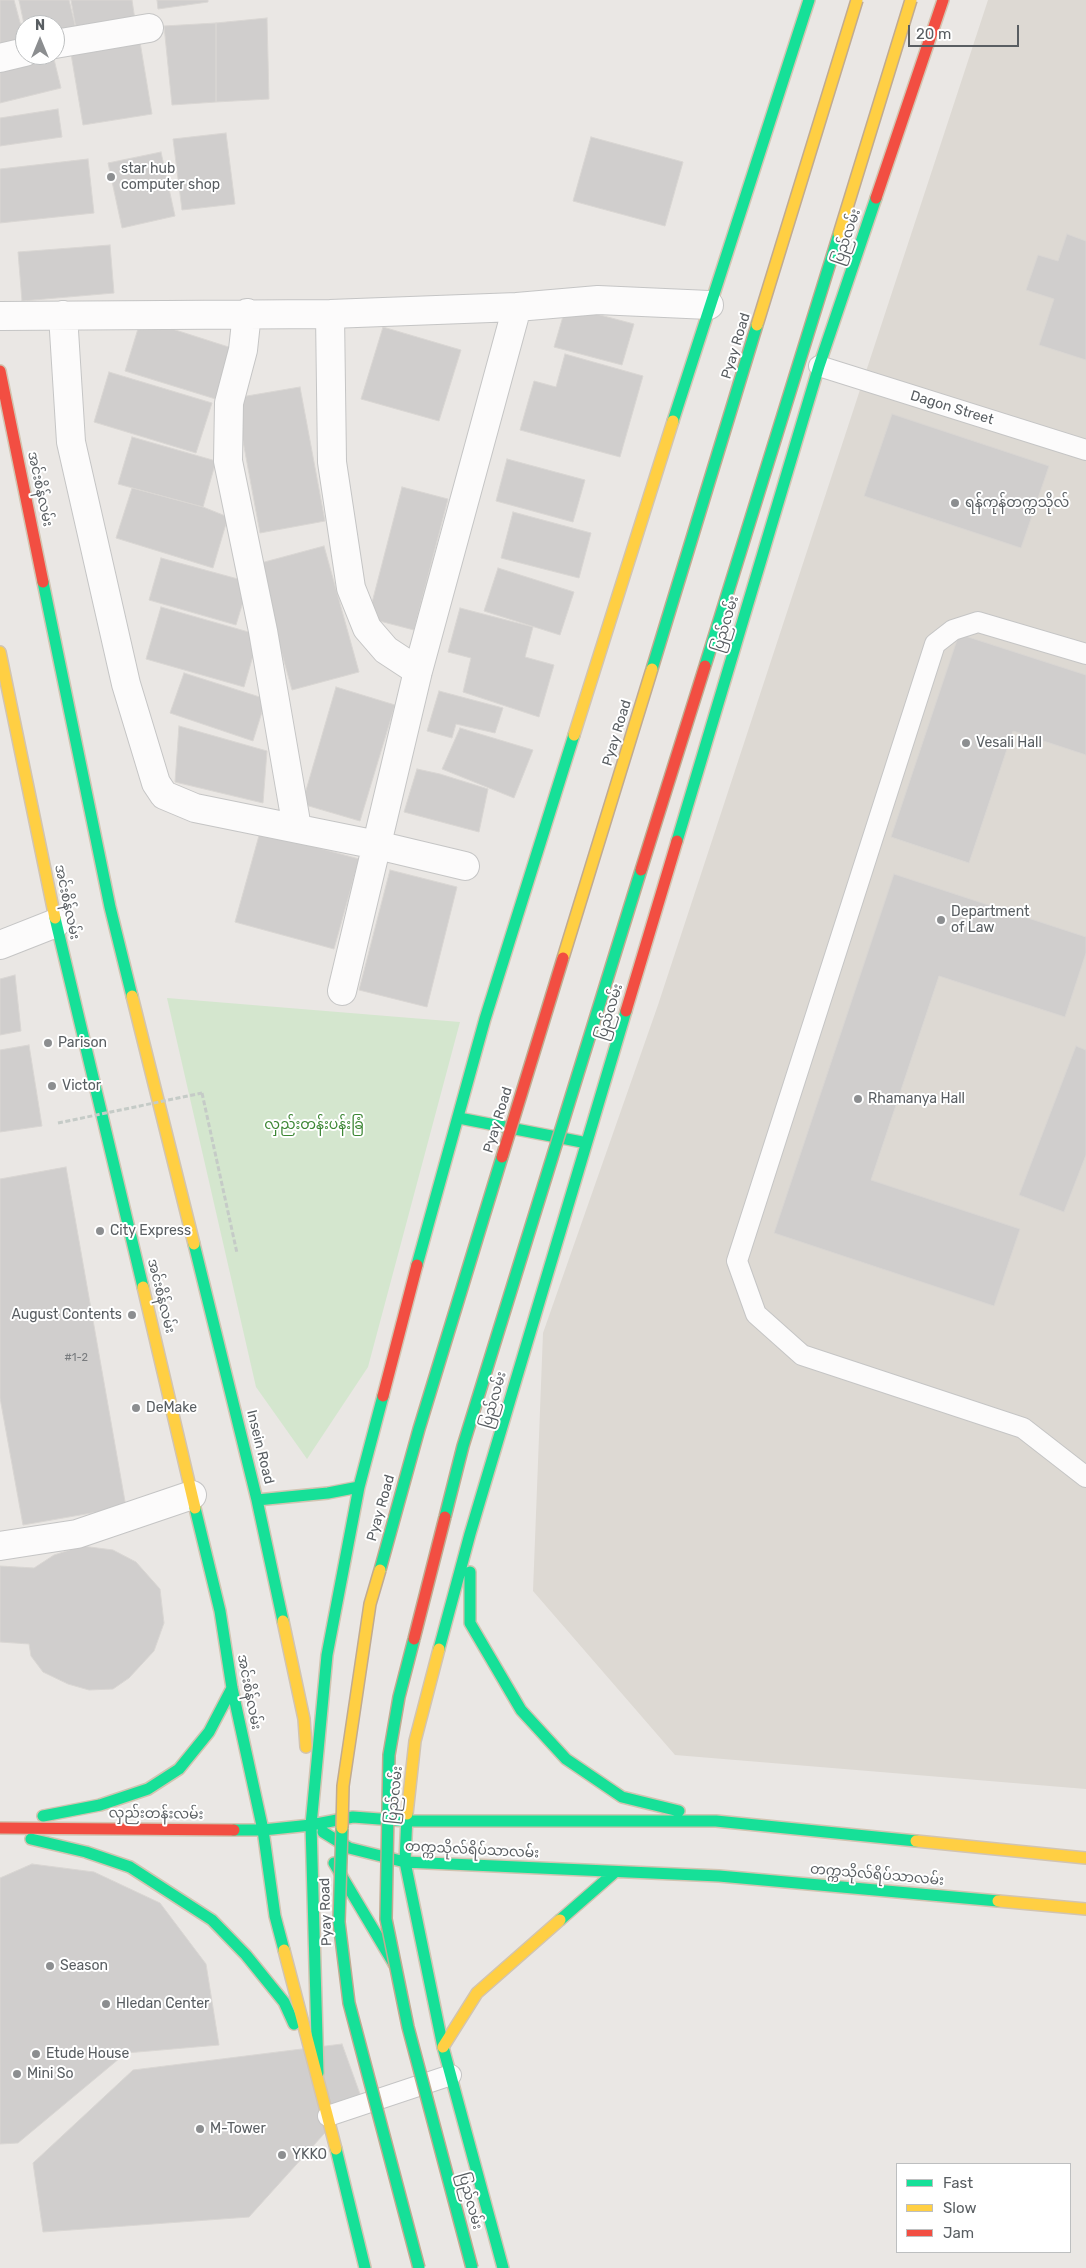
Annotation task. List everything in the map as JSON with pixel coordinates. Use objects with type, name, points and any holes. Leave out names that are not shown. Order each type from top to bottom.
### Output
[{"type":"main road","points":[[413,1996],[311,1825],[327,1655],[359,1487],[432,1209],[459,1118],[485,1019],[709,305],[809,0]]},
{"type":"main road","name":"Pyay Road","points":[[419,2268],[349,2003],[338,1922],[343,1786],[370,1604],[422,1420],[857,0]]},
{"type":"main road","name":"ပြည်လမ်း","points":[[472,2268],[408,2027],[386,1919],[389,1755],[399,1697],[463,1446],[911,0]]},
{"type":"main road","name":"ပြည်လမ်း","points":[[503,2268],[444,2047],[405,1862],[406,1822],[415,1741],[470,1534],[819,366],[943,0]]},
{"type":"main road","name":"အင်းစိန်လမ်း","points":[[0,371],[110,907],[233,1402]]},
{"type":"main road","name":"အင်းစိန်လမ်း","points":[[0,652],[56,923],[220,1611],[232,1688],[263,1830]]},
{"type":"main road","points":[[459,1118],[586,1142]]},
{"type":"main road","name":"Insein Road","points":[[233,1402],[258,1500]]},
{"type":"main road","points":[[318,2073],[311,1825],[304,1719],[258,1500],[290,1495],[328,1493],[359,1487]]},
{"type":"main road","points":[[470,1534],[470,1623],[521,1710],[566,1759],[622,1797],[716,1821]]},
{"type":"main road","points":[[0,1826],[100,1805],[148,1789],[179,1769],[209,1732],[232,1688]]},
{"type":"main road","name":"တက္ကသိုလ်ရိပ်သာလမ်း","points":[[311,1825],[353,1817],[406,1822],[716,1821],[1086,1858]]},
{"type":"main road","name":"တက္ကသိုလ်ရိပ်သာလမ်း","points":[[311,1825],[349,1848],[405,1862],[720,1876],[1086,1910]]},
{"type":"main road","name":"လှည်းတန်းလမ်း","points":[[0,1826],[263,1830],[311,1825]]},
{"type":"main road","points":[[263,1830],[275,1916],[318,2073],[365,2268]]},
{"type":"main road","points":[[0,1832],[86,1852],[130,1867],[212,1920],[246,1955],[284,2002],[318,2073]]},
{"type":"main road","points":[[444,2047],[477,1993],[615,1872]]},
{"type":"main road","name":"ပြည်လမ်း","points":[[423,2013],[444,2047]]},
{"type":"street","points":[[65,42],[149,28]]},
{"type":"street","points":[[0,58],[15,54]]},
{"type":"street","points":[[0,316],[247,313],[330,314],[517,307],[598,300],[709,305]]},
{"type":"street","points":[[342,991],[418,671],[517,307]]},
{"type":"street","points":[[247,313],[242,350],[229,403],[228,461],[263,630],[297,828]]},
{"type":"street","points":[[330,314],[332,462],[351,588],[366,628],[386,650],[418,671]]},
{"type":"street","points":[[63,316],[71,442],[126,684],[156,784],[164,795],[196,808],[377,845],[465,866]]},
{"type":"street","points":[[0,945],[56,923]]},
{"type":"street","points":[[0,1546],[77,1534],[192,1495]]},
{"type":"lane","name":"Dagon Street","points":[[819,366],[1086,450]]},
{"type":"lane","points":[[1086,654],[978,622],[953,630],[935,644],[737,1261],[756,1314],[802,1355],[1023,1428],[1086,1477]]},
{"type":"lane","points":[[328,2116],[451,2075]]},
{"type":"path","points":[[58,1123],[202,1093],[237,1253]]},
{"type":"shaded area","name":"ရန်ကုန်တက္ကသိုလ်","points":[[988,0],[1086,0],[1086,1789],[675,1755],[533,1591],[543,1333],[658,1005]]},
{"type":"green space","name":"လှည်းတန်းပန်းခြံ","points":[[167,998],[460,1022],[368,1367],[307,1459],[256,1387]]},
{"type":"building","points":[[0,0],[14,0],[18,15],[15,15],[15,44],[0,48]]},
{"type":"building","points":[[19,0],[69,0],[76,29],[65,32],[65,15],[22,15]]},
{"type":"building","points":[[71,0],[132,0],[135,20],[76,29]]},
{"type":"building","points":[[157,0],[208,0],[208,2],[158,9]]},
{"type":"building","points":[[267,18],[269,99],[216,102],[216,23]]},
{"type":"building","points":[[216,23],[216,102],[172,105],[164,26]]},
{"type":"building","points":[[139,36],[152,114],[83,125],[70,48]]},
{"type":"building","points":[[15,57],[15,65],[55,65],[61,88],[0,103],[0,61]]},
{"type":"building","points":[[58,109],[62,137],[0,146],[0,118]]},
{"type":"building","points":[[226,133],[235,204],[182,210],[173,139]]},
{"type":"building","points":[[591,137],[683,162],[665,226],[573,201]]},
{"type":"building","points":[[161,152],[175,216],[122,228],[108,163]]},
{"type":"building","points":[[88,159],[94,213],[0,223],[0,169]]},
{"type":"building","points":[[1067,234],[1086,241],[1086,360],[1039,345],[1054,299],[1026,290],[1038,255],[1058,261]]},
{"type":"building","points":[[110,245],[114,293],[22,301],[18,252]]},
{"type":"building","points":[[566,306],[634,324],[622,365],[554,347]]},
{"type":"building","points":[[141,319],[238,350],[222,401],[125,371]]},
{"type":"building","points":[[383,327],[461,350],[439,421],[361,399]]},
{"type":"building","points":[[565,354],[643,376],[620,457],[520,430],[534,381],[556,387]]},
{"type":"building","points":[[109,372],[212,403],[196,453],[94,422]]},
{"type":"building","points":[[300,387],[325,521],[260,533],[235,398]]},
{"type":"building","points":[[892,414],[1049,466],[1021,548],[864,496]]},
{"type":"building","points":[[132,437],[216,461],[203,507],[118,484]]},
{"type":"building","points":[[507,459],[585,480],[573,522],[496,501]]},
{"type":"building","points":[[402,487],[448,499],[414,630],[368,618]]},
{"type":"building","points":[[132,488],[203,507],[228,517],[213,568],[116,538]]},
{"type":"building","points":[[513,512],[591,533],[579,578],[501,558]]},
{"type":"building","points":[[324,546],[359,672],[292,690],[257,564]]},
{"type":"building","points":[[161,558],[249,582],[236,625],[149,600]]},
{"type":"building","points":[[498,568],[574,592],[560,635],[484,611]]},
{"type":"building","points":[[161,607],[259,635],[244,687],[146,659]]},
{"type":"building","points":[[460,608],[533,627],[525,657],[554,665],[539,717],[463,692],[471,658],[448,652]]},
{"type":"building","name":"Vesali Hall","points":[[959,634],[1086,675],[1086,755],[1013,731],[969,863],[891,837]]},
{"type":"building","points":[[184,673],[266,699],[253,741],[170,713]]},
{"type":"building","points":[[336,687],[395,705],[360,821],[302,804]]},
{"type":"building","points":[[439,691],[503,708],[495,733],[456,724],[452,738],[427,731]]},
{"type":"building","points":[[179,726],[267,751],[263,803],[175,782]]},
{"type":"building","points":[[460,728],[533,750],[514,798],[442,769]]},
{"type":"building","points":[[417,769],[488,789],[479,832],[404,812]]},
{"type":"building","points":[[260,832],[359,859],[334,949],[235,922]]},
{"type":"building","points":[[390,870],[457,887],[427,1007],[359,990]]},
{"type":"building","name":"Rhamanya Hall","points":[[894,874],[1086,937],[1086,953],[1065,1017],[939,976],[871,1180],[1020,1229],[994,1306],[774,1233]]},
{"type":"building","points":[[15,975],[21,1031],[0,1035],[0,979]]},
{"type":"building","points":[[29,1045],[42,1126],[0,1132],[0,1050]]},
{"type":"building","points":[[1076,1046],[1086,1050],[1086,1155],[1064,1212],[1019,1195]]},
{"type":"building","points":[[66,1167],[126,1507],[23,1525],[0,1398],[0,1179]]},
{"type":"building","points":[[82,1546],[113,1550],[136,1562],[160,1589],[164,1623],[154,1651],[129,1678],[113,1689],[89,1690],[68,1684],[43,1672],[31,1656],[29,1644],[0,1642],[0,1566],[34,1568],[54,1555]]},
{"type":"building","name":"Hledan Center","points":[[32,1864],[94,1872],[160,1903],[206,1964],[219,2045],[126,2053],[18,2143],[0,2144],[0,1878]]},
{"type":"building","name":"M-Tower","points":[[342,2044],[360,2094],[249,2217],[43,2232],[33,2163],[133,2070]]},
{"type":"traffic: fast","points":[[673,421],[809,0]]},
{"type":"traffic: fast","points":[[677,841],[819,366],[876,198]]},
{"type":"traffic: fast","points":[[705,666],[839,234]]},
{"type":"traffic: fast","points":[[652,669],[757,325]]},
{"type":"traffic: fast","points":[[43,582],[110,907],[132,996]]},
{"type":"traffic: fast","points":[[417,1265],[485,1019],[574,735]]},
{"type":"traffic: fast","points":[[445,1517],[463,1446],[641,870]]},
{"type":"traffic: fast","points":[[55,918],[143,1287]]},
{"type":"traffic: fast","points":[[439,1649],[470,1534],[626,1011]]},
{"type":"traffic: fast","points":[[459,1118],[582,1142]]},
{"type":"traffic: fast","points":[[380,1570],[419,1429],[502,1157]]},
{"type":"traffic: fast","points":[[194,1244],[257,1500],[283,1621]]},
{"type":"traffic: fast","points":[[318,2073],[311,1825],[327,1655],[359,1487],[383,1396]]},
{"type":"traffic: fast","points":[[257,1500],[328,1493],[359,1487]]},
{"type":"traffic: fast","points":[[195,1508],[220,1611],[232,1688],[263,1830],[275,1916],[284,1950]]},
{"type":"traffic: fast","points":[[470,1572],[470,1623],[521,1710],[566,1759],[622,1797],[679,1811]]},
{"type":"traffic: fast","points":[[414,1639],[399,1697],[389,1755],[386,1919],[408,2027],[472,2268]]},
{"type":"traffic: fast","points":[[43,1816],[100,1805],[148,1789],[179,1769],[209,1732],[232,1688]]},
{"type":"traffic: fast","points":[[407,1814],[405,1862],[443,2047],[503,2268]]},
{"type":"traffic: fast","points":[[234,1830],[263,1830],[311,1825],[353,1817],[406,1821],[716,1821],[916,1841]]},
{"type":"traffic: fast","points":[[342,1828],[339,1922],[349,2003],[419,2268]]},
{"type":"traffic: fast","points":[[323,1832],[349,1848],[405,1862],[719,1876],[998,1901]]},
{"type":"traffic: fast","points":[[31,1839],[86,1852],[130,1867],[212,1920],[246,1955],[284,2002],[294,2024]]},
{"type":"traffic: fast","points":[[334,1863],[394,1964]]},
{"type":"traffic: fast","points":[[560,1920],[615,1872]]},
{"type":"traffic: fast","points":[[336,2149],[365,2268]]},
{"type":"traffic: slow","points":[[757,325],[857,0]]},
{"type":"traffic: slow","points":[[839,234],[911,0]]},
{"type":"traffic: slow","points":[[574,735],[673,421]]},
{"type":"traffic: slow","points":[[0,652],[55,918]]},
{"type":"traffic: slow","points":[[563,958],[652,669]]},
{"type":"traffic: slow","points":[[132,996],[194,1244]]},
{"type":"traffic: slow","points":[[143,1287],[195,1508]]},
{"type":"traffic: slow","points":[[342,1828],[343,1786],[370,1604],[380,1570]]},
{"type":"traffic: slow","points":[[283,1621],[304,1719],[306,1747]]},
{"type":"traffic: slow","points":[[407,1814],[415,1741],[439,1649]]},
{"type":"traffic: slow","points":[[916,1841],[1086,1858]]},
{"type":"traffic: slow","points":[[998,1901],[1086,1909]]},
{"type":"traffic: slow","points":[[443,2047],[477,1993],[560,1920]]},
{"type":"traffic: slow","points":[[284,1950],[336,2149]]},
{"type":"traffic: jam","points":[[876,198],[943,0]]},
{"type":"traffic: jam","points":[[0,371],[43,582]]},
{"type":"traffic: jam","points":[[641,870],[705,666]]},
{"type":"traffic: jam","points":[[626,1011],[677,841]]},
{"type":"traffic: jam","points":[[502,1157],[563,958]]},
{"type":"traffic: jam","points":[[383,1396],[417,1265]]},
{"type":"traffic: jam","points":[[414,1639],[445,1517]]},
{"type":"traffic: jam","points":[[0,1828],[234,1830]]},
{"type":"place","name":"star hub computer shop","points":[[111,177]]},
{"type":"place","name":"ရန်ကုန်တက္ကသိုလ်","points":[[955,503]]},
{"type":"place","name":"Vesali Hall","points":[[966,743]]},
{"type":"place","name":"Department of Law","points":[[941,920]]},
{"type":"place","name":"Parison","points":[[48,1043]]},
{"type":"place","name":"Victor","points":[[52,1086]]},
{"type":"place","name":"Rhamanya Hall","points":[[858,1099]]},
{"type":"place","name":"City Express","points":[[100,1231]]},
{"type":"place","name":"August Contents","points":[[132,1315]]},
{"type":"place","name":"DeMake","points":[[136,1408]]},
{"type":"place","name":"Season","points":[[50,1966]]},
{"type":"place","name":"Hledan Center","points":[[106,2004]]},
{"type":"place","name":"Etude House","points":[[36,2054]]},
{"type":"place","name":"Mini So","points":[[17,2074]]},
{"type":"place","name":"M-Tower","points":[[200,2129]]},
{"type":"place","name":"YKKO","points":[[282,2155]]}]
